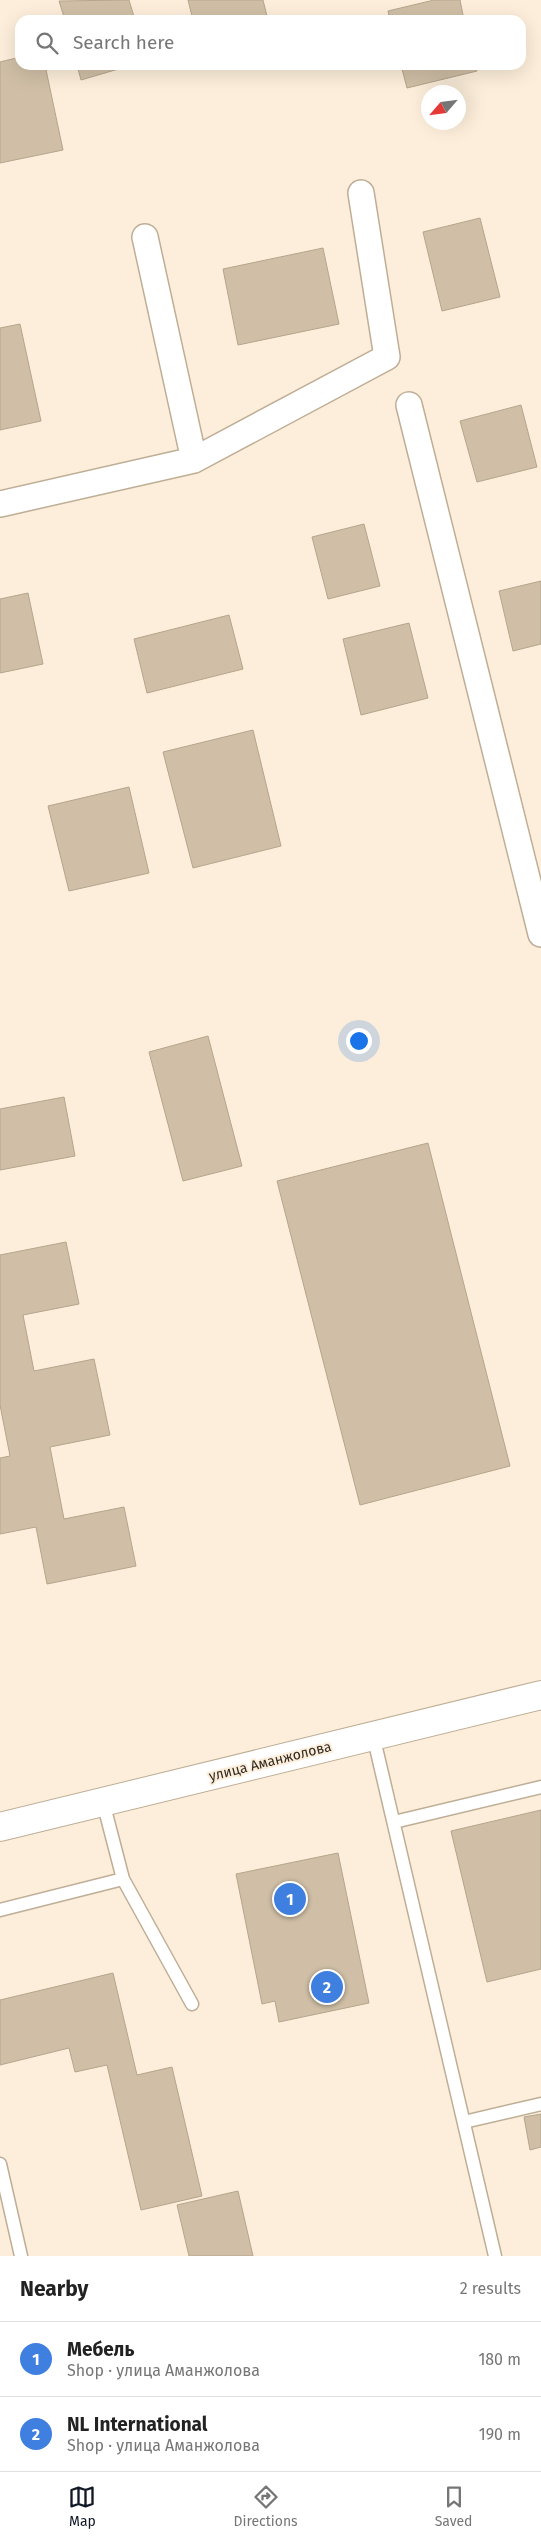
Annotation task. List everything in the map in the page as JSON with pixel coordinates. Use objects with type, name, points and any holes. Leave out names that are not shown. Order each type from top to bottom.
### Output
[{"type":"main road","name":"улица Аманжолова","points":[[0,1828],[541,1695]]},
{"type":"street","points":[[0,504],[194,460],[388,357],[361,193]]},
{"type":"street","points":[[145,237],[194,460]]},
{"type":"street","points":[[408,405],[540,923]]},
{"type":"lane","points":[[373,1735],[495,2256]]},
{"type":"lane","points":[[394,1822],[541,1787]]},
{"type":"lane","points":[[103,1802],[123,1879],[192,2004]]},
{"type":"lane","points":[[0,1910],[123,1879]]},
{"type":"lane","points":[[464,2122],[541,2104]]},
{"type":"lane","points":[[0,2164],[21,2256]]},
{"type":"building","points":[[129,0],[134,15],[63,15],[59,1]]},
{"type":"building","points":[[188,0],[263,0],[267,15],[192,15]]},
{"type":"building","points":[[434,0],[460,0],[463,15],[389,15],[388,11]]},
{"type":"building","points":[[15,58],[15,70],[46,70],[63,150],[0,163],[0,62]]},
{"type":"building","points":[[78,70],[115,70],[81,80]]},
{"type":"building","points":[[402,70],[477,71],[407,88]]},
{"type":"building","points":[[480,218],[500,297],[442,311],[423,232]]},
{"type":"building","points":[[323,248],[339,324],[238,345],[223,269]]},
{"type":"building","points":[[20,324],[41,421],[0,430],[0,328]]},
{"type":"building","points":[[521,405],[537,467],[477,482],[460,421]]},
{"type":"building","points":[[364,524],[380,586],[328,599],[312,537]]},
{"type":"building","points":[[541,581],[541,644],[513,651],[499,591]]},
{"type":"building","points":[[28,593],[43,664],[0,673],[0,599]]},
{"type":"building","points":[[229,615],[243,669],[147,693],[134,639]]},
{"type":"building","points":[[409,623],[428,698],[361,715],[343,639]]},
{"type":"building","points":[[253,730],[281,846],[193,868],[163,752]]},
{"type":"building","points":[[129,787],[149,873],[69,891],[48,806]]},
{"type":"building","points":[[208,1036],[242,1166],[183,1181],[149,1052]]},
{"type":"building","points":[[64,1097],[75,1156],[0,1170],[0,1109]]},
{"type":"building","points":[[428,1143],[510,1466],[360,1505],[277,1181]]},
{"type":"building","points":[[66,1242],[79,1304],[23,1315],[34,1371],[94,1359],[110,1435],[50,1447],[64,1519],[124,1507],[136,1566],[47,1584],[36,1527],[0,1534],[0,1458],[10,1456],[0,1405],[0,1255]]},
{"type":"building","points":[[541,1810],[541,1969],[487,1982],[451,1831]]},
{"type":"building","points":[[338,1853],[369,2003],[279,2022],[275,2001],[262,2004],[236,1874]]},
{"type":"building","points":[[113,1973],[137,2075],[172,2067],[202,2196],[141,2210],[107,2065],[75,2072],[69,2048],[0,2065],[0,2000]]},
{"type":"building","points":[[541,2114],[541,2147],[530,2150],[524,2117]]},
{"type":"building","points":[[238,2191],[253,2256],[189,2256],[177,2205]]},
{"type":"place","name":"Мебель","points":[[290,1899]]},
{"type":"place","name":"NL International","points":[[327,1987]]}]
